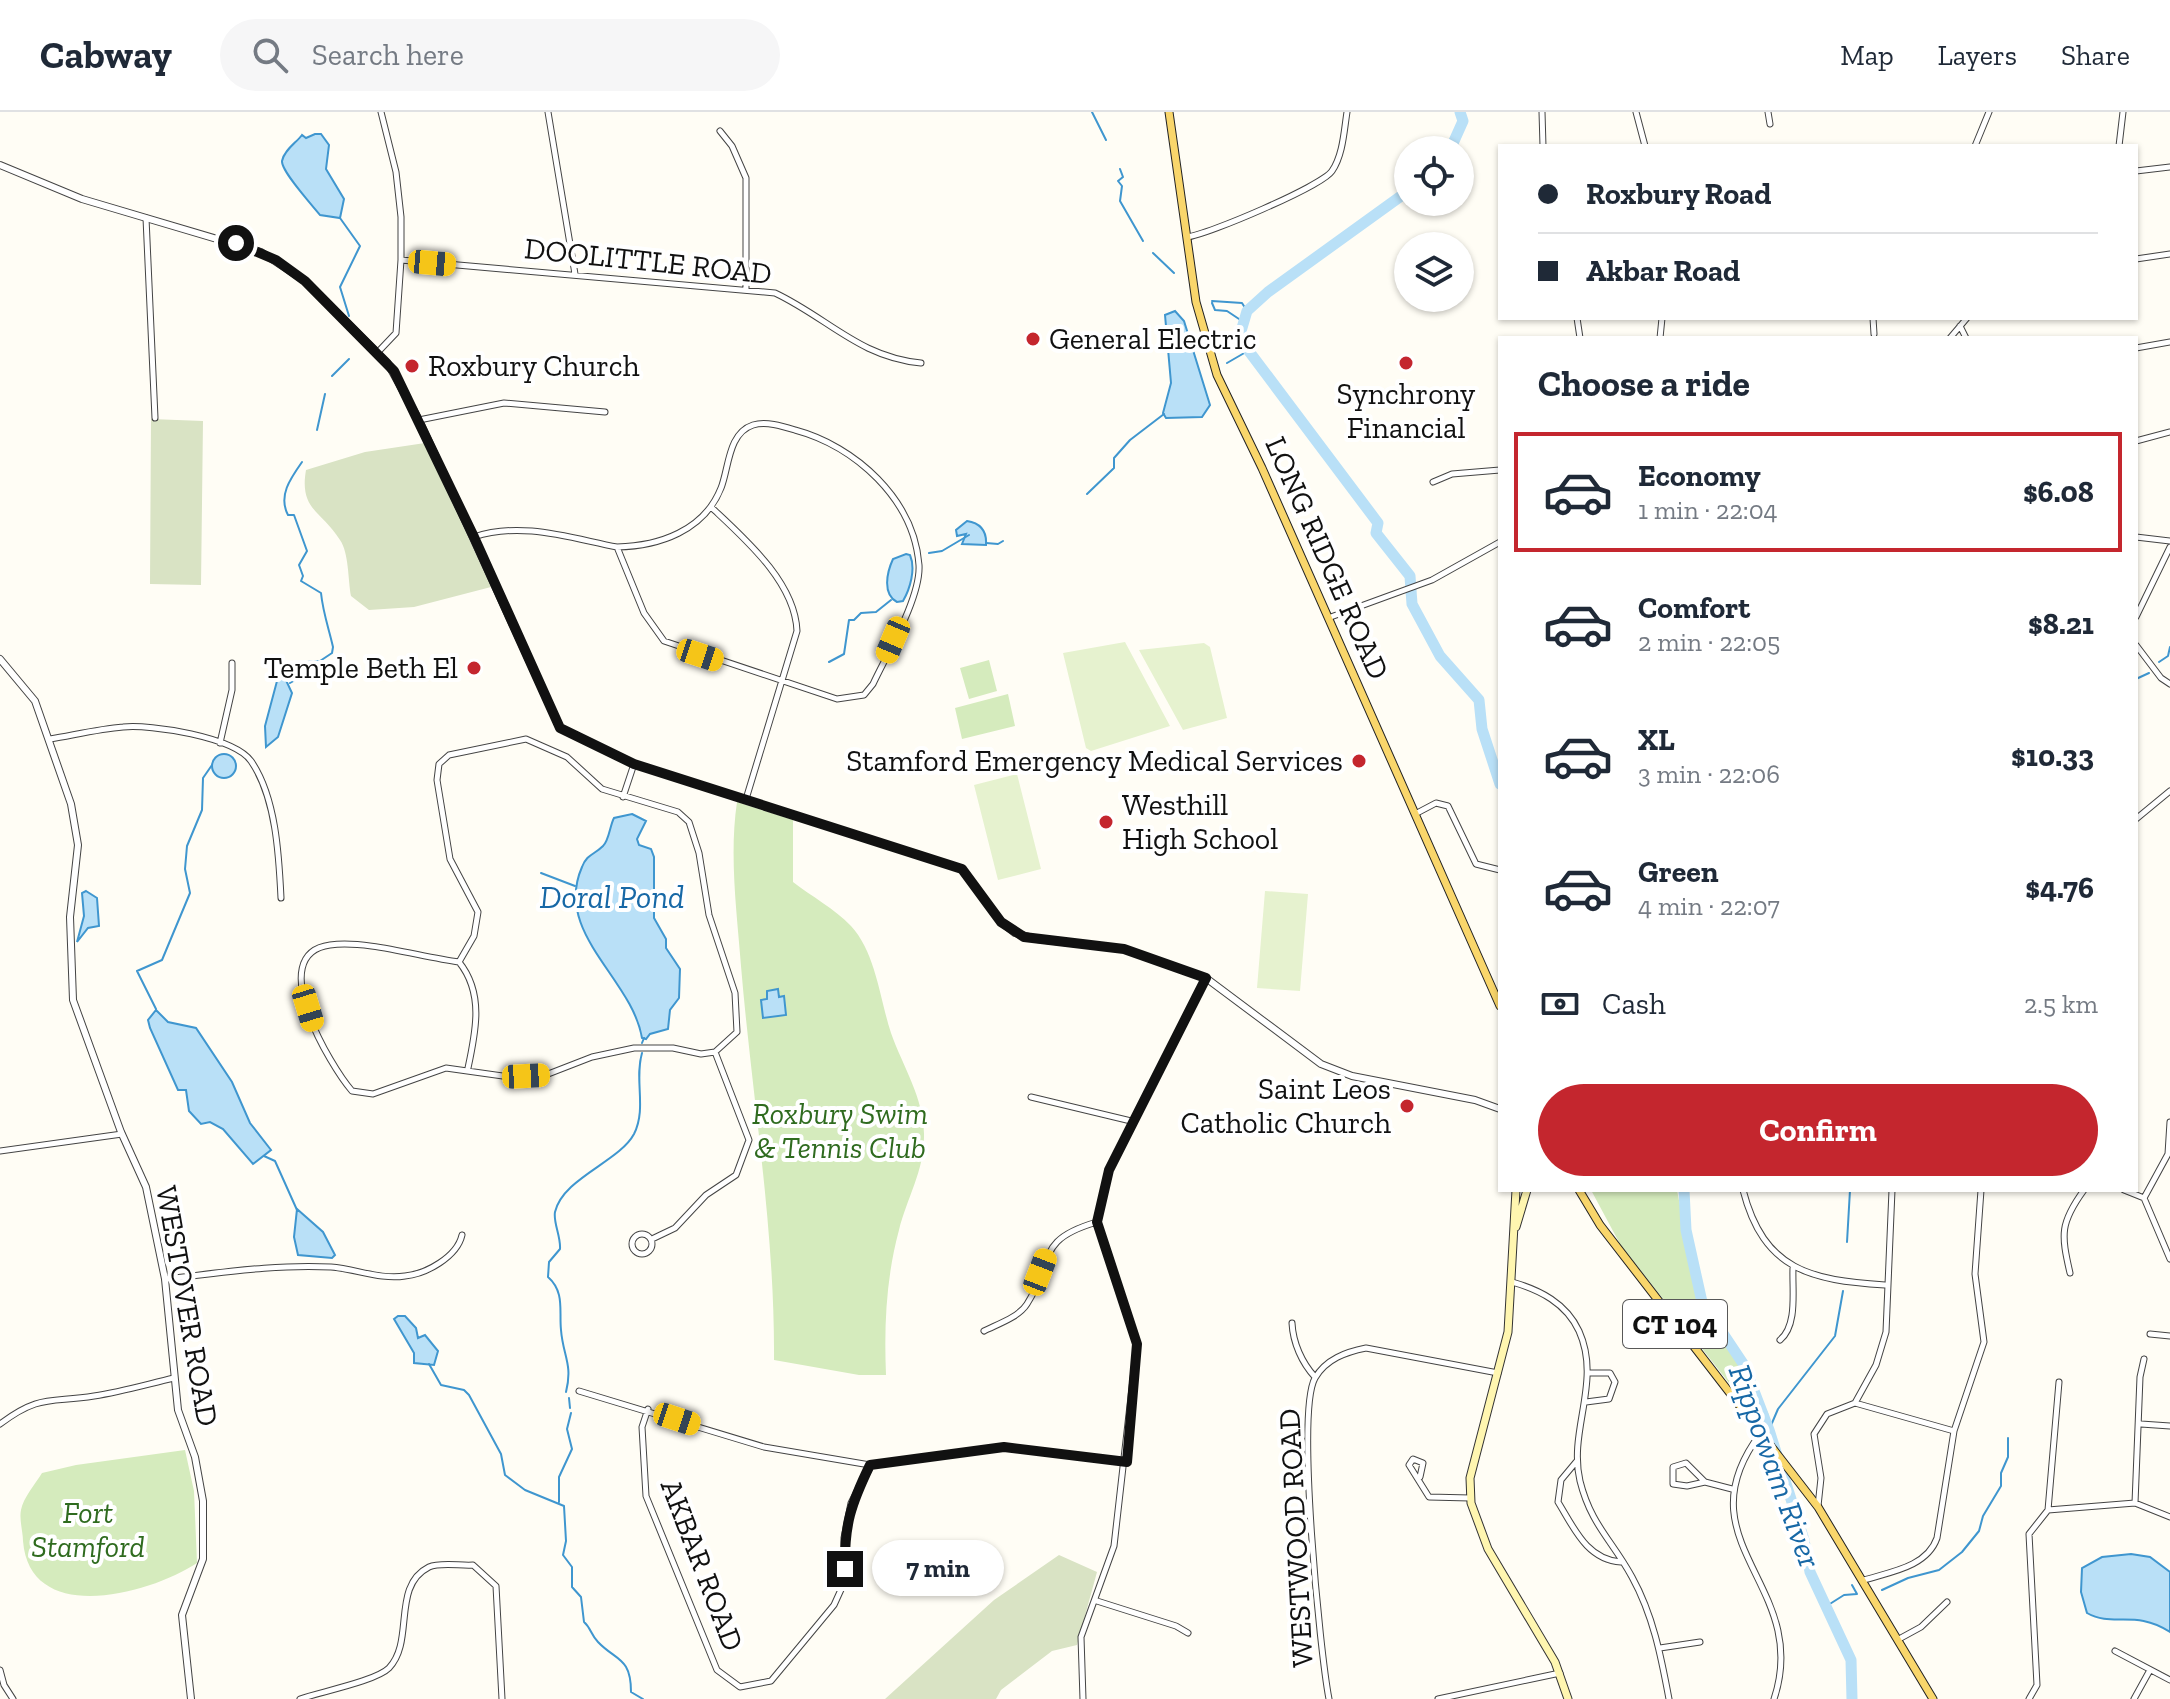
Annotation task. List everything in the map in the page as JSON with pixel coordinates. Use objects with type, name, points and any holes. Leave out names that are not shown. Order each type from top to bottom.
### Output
[{"type":"main road","name":"LONG RIDGE ROAD","points":[[1169,112],[1199,315],[1214,366],[1417,813],[1498,1001]]},
{"type":"main road","points":[[1516,1192],[1508,1332],[1470,1478],[1470,1498],[1476,1526],[1560,1673],[1568,1699]]},
{"type":"main road","points":[[1515,1229],[1526,1192]]},
{"type":"main road","name":"CT 104","points":[[1580,1192],[1600,1225],[1818,1507],[1933,1699]]},
{"type":"street","points":[[377,353],[396,333],[401,260],[401,217],[396,172],[381,112]]},
{"type":"street","points":[[548,112],[575,274]]},
{"type":"street","points":[[1186,237],[1211,231],[1322,181],[1338,160],[1347,112]]},
{"type":"street","points":[[1542,112],[1543,144]]},
{"type":"street","points":[[1636,112],[1644,144]]},
{"type":"street","points":[[1768,112],[1770,124]]},
{"type":"street","points":[[1976,144],[1989,112]]},
{"type":"street","points":[[2119,144],[2123,112]]},
{"type":"street","points":[[720,131],[732,146],[746,178],[746,290]]},
{"type":"street","points":[[0,165],[82,199],[236,243],[276,260],[305,281],[377,353],[394,371],[419,420],[560,728],[634,764],[962,869],[1001,922],[1024,937],[1124,949],[1206,978],[1321,1064],[1352,1076],[1475,1100],[1498,1108]]},
{"type":"street","points":[[2138,171],[2170,167]]},
{"type":"street","points":[[146,218],[155,418]]},
{"type":"street","points":[[2138,259],[2170,254]]},
{"type":"street","name":"DOOLITTLE ROAD","points":[[401,260],[775,293],[805,306],[850,341],[888,357],[921,363]]},
{"type":"street","points":[[1873,320],[1874,334]]},
{"type":"street","points":[[1952,336],[1965,320]]},
{"type":"street","points":[[1960,326],[1965,336]]},
{"type":"street","points":[[2138,348],[2170,342]]},
{"type":"street","points":[[419,420],[504,403],[605,412]]},
{"type":"street","points":[[474,537],[492,531],[529,530],[617,547],[665,541],[711,507],[722,487],[732,447],[741,433],[752,425],[776,424],[826,438],[850,453],[879,481],[904,515],[915,543],[919,567],[917,586],[873,684],[864,695],[837,699],[664,641],[644,613],[617,547]]},
{"type":"street","points":[[2138,440],[2170,432]]},
{"type":"street","points":[[1433,482],[1452,474],[1498,470]]},
{"type":"street","points":[[711,507],[746,540],[788,596],[796,616],[797,631],[779,682],[746,799]]},
{"type":"street","points":[[2138,537],[2170,541]]},
{"type":"street","points":[[1328,619],[1428,582],[1498,543]]},
{"type":"street","points":[[2138,613],[2170,547]]},
{"type":"street","points":[[2138,648],[2161,678],[2170,684]]},
{"type":"street","name":"WESTOVER ROAD","points":[[0,659],[35,701],[71,804],[78,845],[70,917],[73,1000],[122,1134],[146,1187],[165,1279],[178,1410],[199,1475],[205,1538],[199,1573],[182,1615],[191,1699]]},
{"type":"street","points":[[220,743],[232,690],[232,663]]},
{"type":"street","points":[[50,739],[126,726],[150,728],[220,743],[250,759],[266,792],[281,898]]},
{"type":"street","points":[[459,962],[474,936],[478,912],[450,859],[437,780],[439,764],[449,755],[526,739],[567,757],[595,784],[623,797],[678,812],[689,822],[699,853],[709,915],[736,1004],[737,1032],[715,1052],[701,1054],[673,1048],[634,1048],[592,1057],[543,1076],[510,1077],[468,1068],[436,1069],[373,1094],[352,1091],[331,1064],[315,1032],[302,979],[309,956],[329,945],[459,962],[472,982],[476,1011],[477,1027],[468,1068]]},
{"type":"street","points":[[623,797],[634,764]]},
{"type":"street","points":[[2138,817],[2170,791]]},
{"type":"street","points":[[1417,813],[1436,803],[1448,806],[1474,860],[1490,869],[1498,867]]},
{"type":"street","points":[[1083,1699],[1081,1637],[1097,1601],[1114,1546],[1127,1462],[1137,1344],[1097,1222],[1109,1170],[1131,1121],[1206,978]]},
{"type":"street","points":[[652,1239],[652,1247],[646,1253],[638,1253],[632,1247],[633,1239],[639,1234],[652,1239],[675,1228],[706,1195],[736,1175],[749,1140],[715,1052]]},
{"type":"street","points":[[1031,1097],[1131,1121]]},
{"type":"street","points":[[2144,1198],[2169,1154],[2170,1122]]},
{"type":"street","points":[[0,1151],[122,1134]]},
{"type":"street","points":[[1744,1192],[1756,1227],[1793,1268],[1829,1280],[1885,1285]]},
{"type":"street","points":[[1855,1403],[1876,1365],[1886,1332],[1885,1285],[1892,1192]]},
{"type":"street","points":[[1864,1580],[1922,1560],[1933,1549],[1944,1508],[1954,1431],[1984,1342],[1975,1274],[1981,1192]]},
{"type":"street","points":[[2070,1273],[2061,1234],[2069,1210],[2082,1192]]},
{"type":"street","points":[[2129,1192],[2144,1198],[2170,1259]]},
{"type":"street","points":[[984,1331],[1026,1306],[1047,1252],[1060,1237],[1073,1229],[1097,1222]]},
{"type":"street","points":[[165,1279],[273,1266],[336,1268],[405,1276],[425,1271],[445,1258],[459,1246],[462,1235]]},
{"type":"street","points":[[1780,1340],[1787,1333],[1791,1321],[1793,1268]]},
{"type":"street","points":[[1512,1282],[1549,1296],[1577,1327],[1587,1350],[1589,1373],[1576,1462],[1594,1522],[1639,1590],[1660,1648],[1669,1699]]},
{"type":"street","points":[[1292,1323],[1292,1335],[1306,1367],[1315,1377]]},
{"type":"street","points":[[2150,1334],[2170,1336]]},
{"type":"street","name":"WESTWOOD ROAD","points":[[1329,1699],[1317,1624],[1308,1423],[1315,1377],[1338,1357],[1366,1348],[1498,1373]]},
{"type":"street","points":[[2135,1503],[2141,1424],[2140,1377],[2144,1359]]},
{"type":"street","points":[[1586,1402],[1609,1399],[1615,1382],[1610,1373],[1589,1373]]},
{"type":"street","points":[[0,1424],[31,1403],[92,1396],[174,1378]]},
{"type":"street","points":[[2029,1699],[2037,1685],[2029,1534],[2048,1510],[2059,1382]]},
{"type":"street","points":[[579,1391],[648,1409],[764,1447],[870,1465],[1004,1447],[1127,1462]]},
{"type":"street","points":[[1818,1507],[1821,1478],[1814,1434],[1827,1414],[1855,1403],[1954,1431]]},
{"type":"street","name":"AKBAR ROAD","points":[[648,1409],[642,1427],[646,1496],[717,1670],[740,1687],[771,1681],[834,1605],[844,1583],[844,1538],[849,1513],[870,1465]]},
{"type":"street","points":[[2141,1424],[2170,1426]]},
{"type":"street","points":[[1760,1434],[1740,1463],[1732,1489],[1733,1520],[1777,1618],[1782,1669],[1774,1699]]},
{"type":"street","points":[[1576,1462],[1561,1480],[1558,1502],[1588,1548],[1605,1560],[1622,1562]]},
{"type":"street","points":[[1705,1482],[1686,1463],[1673,1467],[1672,1480],[1678,1487],[1705,1482],[1732,1489]]},
{"type":"street","points":[[1420,1477],[1429,1497],[1470,1498]]},
{"type":"street","points":[[2048,1510],[2135,1503],[2170,1517]]},
{"type":"street","points":[[300,1699],[384,1673],[401,1648],[408,1593],[414,1580],[430,1567],[473,1565],[496,1586],[502,1699]]},
{"type":"street","points":[[1097,1601],[1176,1626],[1188,1633]]},
{"type":"street","points":[[1899,1639],[1921,1627],[1947,1602]]},
{"type":"street","points":[[1660,1648],[1700,1642]]},
{"type":"street","points":[[2115,1651],[2170,1680]]},
{"type":"street","points":[[0,1670],[4,1685],[13,1699]]},
{"type":"street","points":[[2134,1699],[2150,1670]]},
{"type":"street","points":[[1438,1699],[1560,1673]]},
{"type":"green space","points":[[151,419],[203,421],[201,585],[150,584]]},
{"type":"green space","points":[[425,443],[491,587],[414,607],[369,610],[351,596],[343,545],[309,502],[306,470],[365,452]]},
{"type":"green space","points":[[1125,642],[1170,726],[1091,751],[1086,748],[1063,653]]},
{"type":"green space","points":[[1204,643],[1210,647],[1227,718],[1183,730],[1139,650]]},
{"type":"green space","points":[[989,660],[997,691],[969,699],[960,668]]},
{"type":"green space","points":[[1008,694],[1015,726],[962,739],[955,708]]},
{"type":"green space","points":[[1017,774],[1041,869],[998,880],[974,785]]},
{"type":"green space","name":"Roxbury Swim & Tennis Club","points":[[737,802],[793,820],[793,882],[838,914],[851,926],[866,949],[891,1033],[921,1110],[924,1137],[921,1161],[899,1230],[889,1284],[886,1375],[859,1375],[774,1360],[767,1212],[736,905],[734,843]]},
{"type":"green space","points":[[1265,891],[1308,894],[1300,991],[1257,988]]},
{"type":"green space","points":[[1592,1192],[1677,1192],[1697,1295],[1736,1347],[1769,1415],[1765,1429],[1620,1244]]},
{"type":"green space","name":"Fort Stamford","points":[[185,1450],[194,1491],[197,1563],[151,1585],[95,1596],[69,1594],[47,1585],[31,1568],[23,1541],[22,1505],[42,1473],[76,1465]]},
{"type":"green space","points":[[1059,1555],[1097,1572],[1077,1645],[1052,1651],[1001,1690],[996,1699],[885,1699],[994,1600]]},
{"type":"water","points":[[321,134],[329,145],[326,169],[344,199],[340,218],[320,215],[283,166],[285,153],[302,135],[306,138]]},
{"type":"water","points":[[1175,311],[1184,321],[1210,405],[1202,417],[1166,418],[1163,413],[1171,383],[1165,315]]},
{"type":"water","points":[[967,521],[982,528],[986,545],[962,544],[966,534],[957,536],[956,530]]},
{"type":"water","points":[[906,554],[912,561],[911,579],[903,601],[897,602],[889,594],[888,576],[893,559]]},
{"type":"water","points":[[284,676],[292,693],[278,737],[266,747],[265,726],[277,681]]},
{"type":"water","points":[[224,754],[232,758],[236,766],[232,774],[224,778],[216,774],[212,766],[216,758]]},
{"type":"water","name":"Doral Pond","points":[[632,814],[646,821],[637,839],[639,845],[651,849],[654,857],[654,918],[666,939],[666,948],[680,969],[679,998],[670,1010],[668,1029],[650,1034],[646,1039],[642,1038],[624,995],[586,934],[578,913],[576,891],[584,863],[605,844],[614,818]]},
{"type":"water","points":[[86,891],[97,898],[99,926],[88,928],[77,942],[84,916],[82,893]]},
{"type":"water","points":[[778,989],[779,997],[784,996],[786,1015],[763,1018],[761,1000],[767,999],[767,991]]},
{"type":"water","points":[[156,1010],[168,1022],[196,1028],[232,1082],[250,1123],[271,1150],[253,1164],[223,1129],[210,1122],[201,1124],[189,1111],[186,1090],[178,1090],[150,1028],[148,1020]]},
{"type":"water","points":[[297,1209],[323,1232],[335,1255],[332,1258],[298,1255],[294,1237]]},
{"type":"water","points":[[405,1316],[416,1328],[418,1338],[425,1335],[438,1351],[434,1365],[414,1363],[414,1353],[394,1319]]},
{"type":"water","points":[[2131,1554],[2150,1557],[2170,1572],[2170,1632],[2146,1621],[2106,1619],[2087,1613],[2081,1592],[2082,1568],[2102,1557]]},
{"type":"waterway","points":[[1092,112],[1106,140]]},
{"type":"waterway","name":"Rippowam River","points":[[1456,136],[1463,121],[1460,112]]},
{"type":"waterway","points":[[1120,169],[1123,177],[1118,181],[1122,186],[1120,201],[1143,241]]},
{"type":"waterway","name":"Rippowam River","points":[[1394,201],[1268,292],[1247,311],[1239,338],[1378,523],[1376,533],[1410,576],[1412,604],[1440,656],[1479,700],[1482,729],[1498,778]]},
{"type":"waterway","points":[[340,218],[360,246],[340,287],[349,316]]},
{"type":"waterway","points":[[1153,253],[1174,273]]},
{"type":"waterway","points":[[1212,301],[1242,303],[1247,311]]},
{"type":"waterway","points":[[1212,303],[1215,310],[1227,311],[1242,321]]},
{"type":"waterway","points":[[1227,363],[1246,352]]},
{"type":"waterway","points":[[332,376],[349,359]]},
{"type":"waterway","points":[[317,430],[325,394]]},
{"type":"waterway","points":[[1087,494],[1114,468],[1114,458],[1130,440],[1164,414]]},
{"type":"waterway","points":[[290,683],[297,679],[307,662],[320,661],[332,653],[333,647],[321,593],[301,581],[303,576],[299,565],[307,551],[294,515],[288,515],[285,508],[287,488],[302,462]]},
{"type":"waterway","points":[[929,553],[942,551],[969,535]]},
{"type":"waterway","points":[[986,543],[1003,541]]},
{"type":"waterway","points":[[829,662],[844,654],[849,620],[854,620],[861,613],[876,612],[891,600]]},
{"type":"waterway","points":[[2159,662],[2168,656],[2170,647]]},
{"type":"waterway","points":[[2138,678],[2149,673]]},
{"type":"waterway","points":[[156,1009],[137,971],[162,960],[190,893],[185,869],[187,846],[202,810],[203,778],[212,765]]},
{"type":"waterway","points":[[541,873],[575,886]]},
{"type":"waterway","points":[[642,1043],[644,1038]]},
{"type":"waterway","points":[[566,1392],[568,1367],[562,1339],[560,1302],[557,1289],[548,1277],[549,1262],[560,1249],[555,1212],[569,1189],[627,1144],[634,1134],[640,1114],[642,1053]]},
{"type":"waterway","points":[[264,1156],[275,1161],[297,1210]]},
{"type":"waterway","name":"Rippowam River","points":[[1684,1192],[1686,1230],[1702,1302],[1744,1365],[1769,1430],[1804,1540],[1810,1572],[1851,1660],[1852,1699]]},
{"type":"waterway","points":[[1847,1242],[1850,1192]]},
{"type":"waterway","points":[[1769,1430],[1778,1409],[1835,1336],[1843,1291]]},
{"type":"waterway","points":[[429,1364],[441,1385],[464,1390],[469,1395],[501,1454],[505,1475],[525,1490],[564,1506],[566,1541],[563,1555],[572,1567],[572,1587],[581,1597],[584,1622],[598,1642],[625,1666],[631,1692],[643,1699]]},
{"type":"waterway","points":[[569,1398],[570,1408]]},
{"type":"waterway","points":[[559,1502],[559,1477],[572,1449],[567,1429],[571,1413]]},
{"type":"waterway","points":[[1882,1590],[1908,1578],[1939,1570],[1962,1552],[1979,1531],[1983,1516],[2001,1486],[2001,1473],[2008,1457],[2008,1438]]},
{"type":"waterway","points":[[1825,1607],[1844,1595],[1857,1594],[1852,1585]]},
{"type":"place","name":"General Electric","points":[[1033,339]]},
{"type":"place","name":"Synchrony Financial","points":[[1406,363]]},
{"type":"place","name":"Roxbury Church","points":[[412,366]]},
{"type":"place","name":"Temple Beth El","points":[[474,668]]},
{"type":"place","name":"Stamford Emergency Medical Services","points":[[1359,761]]},
{"type":"place","name":"Westhill High School","points":[[1106,822]]},
{"type":"place","name":"Saint Leos Catholic Church","points":[[1407,1106]]},
{"type":"route","points":[[236,243],[276,260],[305,281],[394,371],[474,537],[560,728],[634,764],[962,869],[1001,922],[1024,937],[1124,949],[1206,978],[1131,1121],[1109,1170],[1097,1222],[1137,1344],[1127,1462],[1004,1447],[870,1465],[851,1503],[846,1523],[845,1569]]}]
